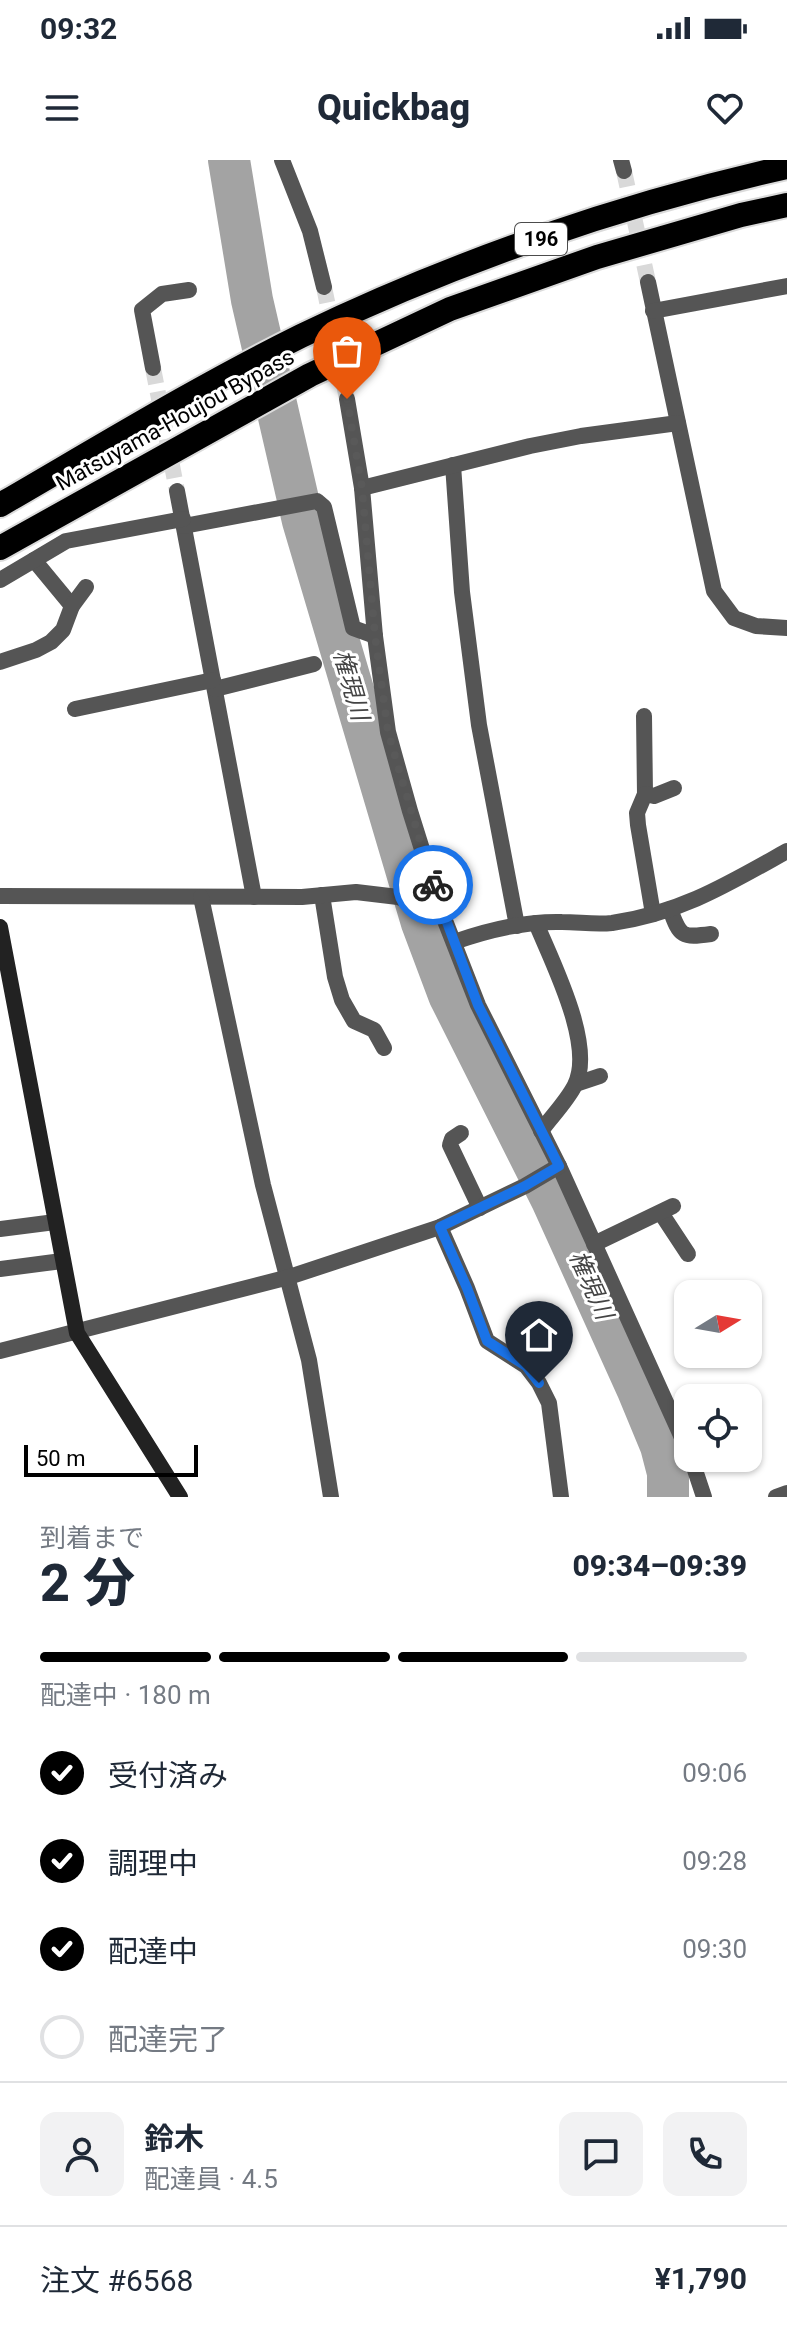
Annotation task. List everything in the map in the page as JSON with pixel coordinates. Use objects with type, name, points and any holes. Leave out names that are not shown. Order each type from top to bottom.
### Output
[{"type":"highway","name":"Matsuyama-Houjou Bypass","points":[[0,505],[214,381],[303,335],[435,277],[582,224],[727,181],[787,167]]},
{"type":"highway","name":"Matsuyama-Houjou Bypass","points":[[0,548],[310,375],[465,304],[597,257],[741,215],[787,205]]},
{"type":"street","points":[[282,160],[310,231],[324,287]]},
{"type":"street","points":[[648,282],[714,591],[734,618],[756,626],[787,628]]},
{"type":"street","points":[[653,311],[787,286]]},
{"type":"street","points":[[153,368],[142,310],[162,294],[189,290]]},
{"type":"street","points":[[347,399],[362,488],[375,636],[388,732],[437,912],[454,942],[478,1005],[541,1131],[555,1168],[594,1244],[674,1420]]},
{"type":"street","points":[[362,488],[581,436],[678,423]]},
{"type":"street","points":[[453,465],[462,592],[478,715],[517,926]]},
{"type":"street","points":[[177,491],[254,897]]},
{"type":"street","points":[[0,580],[66,541],[317,501],[324,507],[353,628],[375,636]]},
{"type":"street","points":[[34,560],[72,606]]},
{"type":"street","points":[[0,662],[51,642],[63,630],[72,606],[86,587]]},
{"type":"street","points":[[75,709],[314,664]]},
{"type":"street","points":[[644,716],[645,794],[637,813],[653,914]]},
{"type":"street","points":[[645,794],[654,796],[674,788]]},
{"type":"street","points":[[454,942],[477,934],[536,923],[610,923],[653,914],[710,894],[787,851]]},
{"type":"street","points":[[0,896],[254,897],[356,892],[398,897],[437,912]]},
{"type":"street","points":[[322,895],[335,977],[342,1000],[354,1021],[374,1030],[384,1048]]},
{"type":"street","points":[[201,897],[263,1185],[309,1360],[331,1497]]},
{"type":"street","points":[[670,909],[680,933],[689,937],[711,934]]},
{"type":"street","points":[[536,923],[573,1018],[582,1058],[576,1084],[541,1131]]},
{"type":"street","points":[[0,927],[77,1333],[180,1497]]},
{"type":"street","points":[[576,1084],[600,1076]]},
{"type":"street","points":[[461,1133],[452,1139],[450,1145],[480,1208]]},
{"type":"street","points":[[0,1351],[289,1277],[440,1227],[555,1168]]},
{"type":"street","points":[[594,1244],[667,1209],[688,1254]]},
{"type":"street","points":[[0,1229],[55,1222]]},
{"type":"street","points":[[440,1227],[487,1341],[526,1366],[549,1403],[561,1497]]},
{"type":"street","points":[[0,1269],[62,1261]]},
{"type":"street","points":[[696,1472],[704,1497]]},
{"type":"street","points":[[776,1497],[787,1493]]},
{"type":"waterway","name":"権現川","points":[[229,160],[252,300],[303,521],[422,923],[449,995],[552,1200],[637,1388],[661,1446],[668,1473],[668,1497]]},
{"type":"tunnel","points":[[624,171],[648,282]]},
{"type":"tunnel","points":[[324,287],[347,399]]},
{"type":"tunnel","points":[[153,368],[177,491]]},
{"type":"way so far","points":[[347,399],[362,488],[375,636],[388,732],[433,885]]},
{"type":"route","points":[[433,885],[478,1005],[559,1166],[440,1227],[487,1341],[526,1366],[539,1383]]}]
